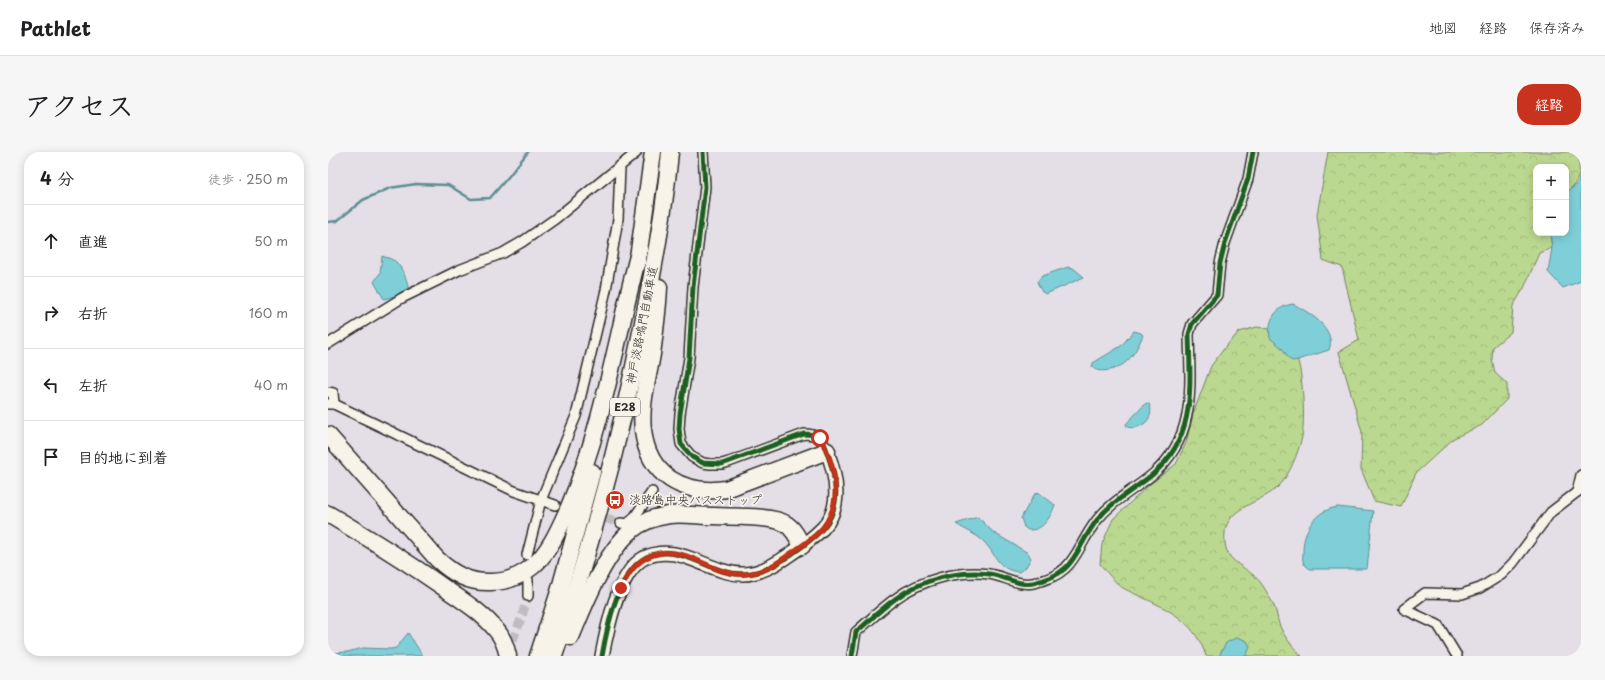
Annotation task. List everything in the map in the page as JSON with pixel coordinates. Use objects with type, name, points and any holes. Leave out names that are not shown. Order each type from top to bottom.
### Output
[{"type":"highway","name":"神戸淡路鳴門自動車道","points":[[538,656],[581,518],[604,426],[623,340],[638,256],[653,152]]},
{"type":"highway","name":"神戸淡路鳴門自動車道","points":[[554,656],[574,600],[620,432],[653,270],[670,152]]},
{"type":"highway","points":[[668,172],[658,298],[652,353],[642,419],[642,430],[654,463],[661,472],[679,484],[702,491],[714,491],[726,489],[827,451]]},
{"type":"highway","points":[[328,435],[438,559],[453,573],[473,581],[485,583],[498,582],[520,575],[533,566],[550,544],[563,520],[577,488],[600,417],[638,256]]},
{"type":"highway","points":[[328,514],[426,575],[474,608],[499,633],[504,642],[508,656]]},
{"type":"highway","points":[[564,656],[570,638],[587,600],[610,557],[621,541],[633,529],[643,523],[670,515],[768,519],[786,524],[797,535],[802,546]]},
{"type":"street","points":[[602,656],[609,625],[621,588],[634,567],[643,559],[653,555],[671,553],[687,557],[720,570],[743,574],[767,568],[778,563],[802,546],[823,528],[830,517],[834,505],[836,480],[834,468],[824,443],[815,435],[804,434],[729,462],[716,464],[703,463],[692,457],[681,444],[679,429],[680,414],[689,358],[693,287],[705,187],[704,152]]},
{"type":"street","points":[[852,656],[856,632],[896,598],[918,586],[945,576],[968,573],[990,574],[1016,582],[1032,583],[1058,575],[1070,565],[1096,521],[1109,506],[1153,475],[1165,463],[1175,449],[1184,430],[1190,401],[1189,334],[1192,324],[1217,295],[1220,263],[1225,243],[1248,179],[1253,152]]},
{"type":"street","points":[[328,344],[402,298],[458,270],[503,253],[522,242],[555,219],[636,153]]},
{"type":"street","points":[[528,555],[541,500],[576,416],[604,297],[618,219],[620,167]]},
{"type":"street","points":[[328,392],[333,393],[331,404],[514,491],[555,505]]},
{"type":"street","points":[[1457,656],[1438,625],[1404,610],[1425,593],[1462,594],[1480,588],[1501,575],[1513,563],[1551,512],[1579,491],[1581,475]]},
{"type":"street","points":[[621,523],[627,524],[633,519],[652,492]]},
{"type":"street","points":[[528,580],[528,596]]},
{"type":"green space","points":[[1328,152],[1577,152],[1579,175],[1575,184],[1569,190],[1569,164],[1533,164],[1533,236],[1550,236],[1552,248],[1539,253],[1524,288],[1513,306],[1511,332],[1493,347],[1492,359],[1495,373],[1507,384],[1507,399],[1482,425],[1454,438],[1416,473],[1401,507],[1374,501],[1361,469],[1362,432],[1339,352],[1359,340],[1342,267],[1323,260],[1317,215]]},
{"type":"green space","points":[[1257,327],[1275,331],[1281,335],[1296,355],[1300,368],[1302,388],[1302,437],[1287,476],[1272,492],[1239,510],[1233,516],[1228,523],[1225,532],[1225,543],[1227,551],[1231,557],[1254,576],[1262,585],[1275,608],[1283,633],[1302,656],[1206,656],[1202,645],[1183,621],[1166,609],[1123,588],[1114,580],[1100,564],[1102,544],[1113,519],[1149,485],[1176,464],[1186,443],[1193,414],[1211,366],[1239,332]]},
{"type":"water","points":[[1581,171],[1581,281],[1563,288],[1548,272],[1552,248],[1550,236],[1569,236],[1569,190],[1578,183]]},
{"type":"water","points":[[382,256],[394,260],[399,266],[407,280],[408,292],[384,299],[374,282],[380,273]]},
{"type":"water","points":[[1068,267],[1073,268],[1084,277],[1046,294],[1042,292],[1037,282],[1042,276]]},
{"type":"water","points":[[1293,304],[1314,317],[1325,328],[1329,335],[1329,350],[1294,361],[1290,360],[1282,348],[1270,338],[1269,332],[1271,321],[1277,311],[1287,305]]},
{"type":"water","points":[[1134,331],[1143,335],[1127,362],[1116,368],[1103,371],[1092,367],[1093,363],[1121,346]]},
{"type":"water","points":[[1146,403],[1149,404],[1151,409],[1149,418],[1146,422],[1137,427],[1127,427],[1126,424]]},
{"type":"water","points":[[1038,492],[1055,505],[1051,515],[1042,526],[1033,530],[1028,530],[1024,527],[1021,518],[1034,495]]},
{"type":"water","points":[[1338,507],[1373,511],[1367,569],[1310,569],[1304,564],[1303,558],[1305,536],[1312,522],[1323,512]]},
{"type":"water","points":[[978,517],[994,533],[1028,553],[1031,558],[1026,567],[1019,572],[1012,571],[1002,565],[982,540],[956,524]]},
{"type":"water","points":[[408,633],[423,656],[328,656],[330,653],[347,652],[363,648],[396,648]]},
{"type":"water","points":[[1235,638],[1240,638],[1247,641],[1250,647],[1246,656],[1219,656],[1226,643]]},
{"type":"waterway","points":[[328,222],[337,221],[363,200],[390,188],[416,184],[448,185],[471,199],[490,198],[528,152]]},
{"type":"tunnel","points":[[593,515],[621,523]]},
{"type":"tunnel","points":[[508,653],[528,596]]},
{"type":"cycle path","points":[[602,656],[614,604],[626,578],[633,568],[642,560],[655,554],[667,553],[693,559],[731,573],[748,574],[757,572],[778,563],[814,537],[824,527],[833,510],[836,491],[833,471],[825,446],[819,437],[815,435],[804,434],[722,464],[703,463],[692,457],[681,444],[679,429],[680,414],[689,358],[693,287],[705,187],[703,152]]},
{"type":"cycle path","points":[[852,656],[856,632],[905,592],[928,582],[952,575],[977,573],[995,575],[1027,584],[1047,579],[1058,574],[1067,567],[1073,559],[1089,531],[1103,513],[1116,501],[1146,480],[1167,459],[1177,444],[1184,427],[1188,409],[1190,391],[1189,334],[1192,324],[1217,295],[1220,263],[1225,243],[1248,179],[1253,152]]},
{"type":"place","name":"淡路島中央バスストップ","points":[[615,500]]},
{"type":"route","points":[[621,588],[627,576],[634,567],[643,559],[653,555],[671,553],[687,557],[720,570],[743,574],[756,572],[778,563],[802,546],[823,528],[830,517],[836,493],[834,468],[824,443],[820,438]]}]
